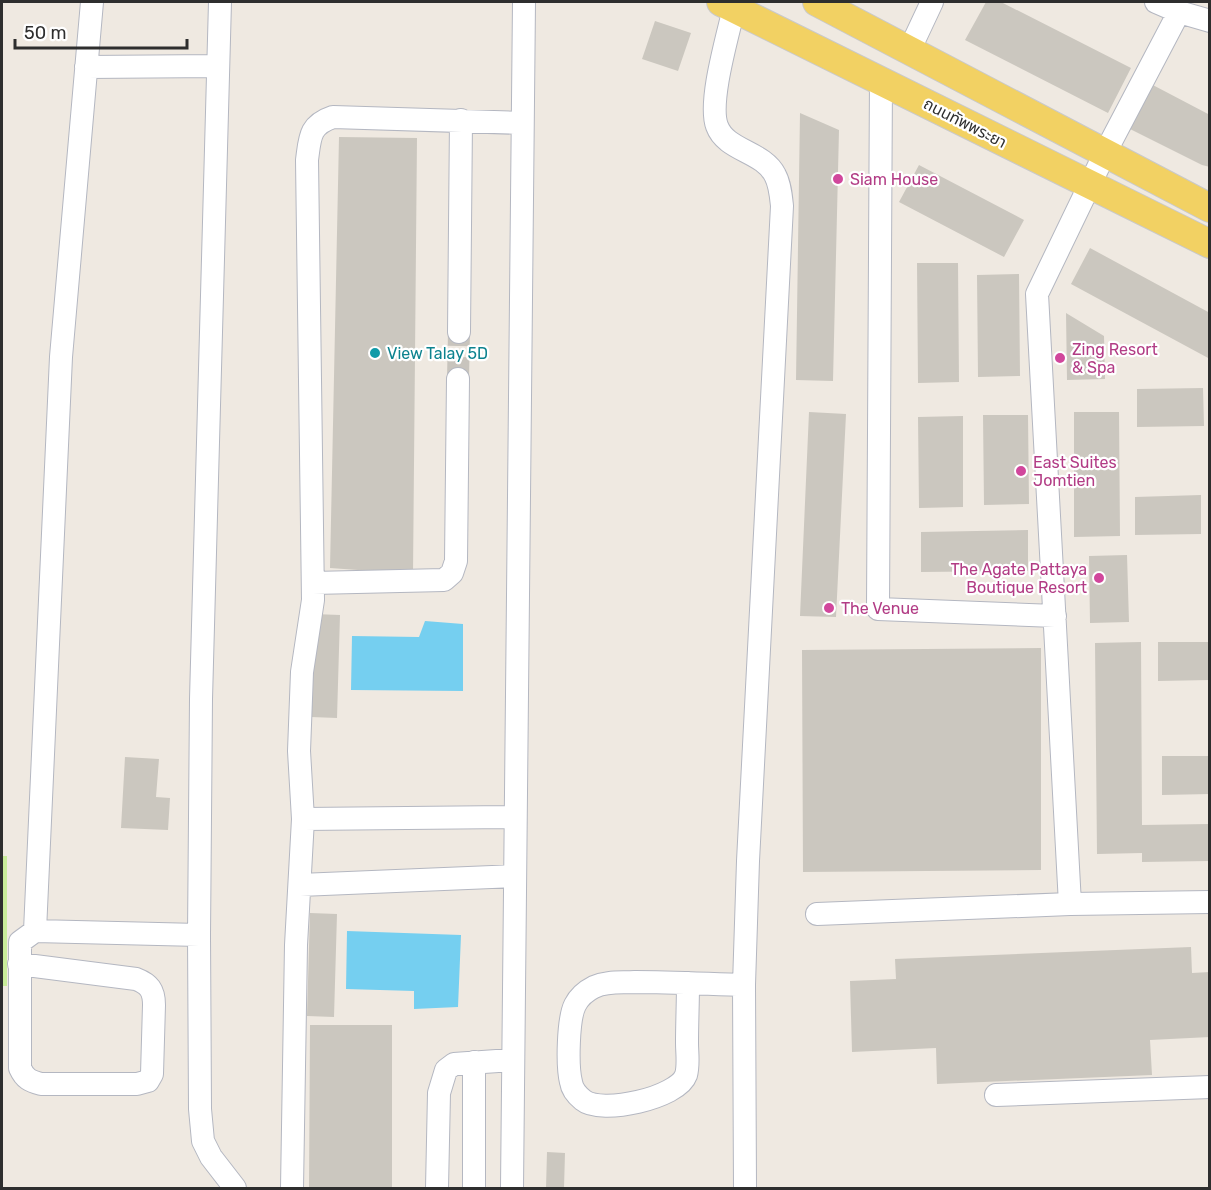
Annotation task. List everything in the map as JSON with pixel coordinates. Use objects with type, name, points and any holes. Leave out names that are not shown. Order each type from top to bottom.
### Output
[{"type":"main road","points":[[817,2],[1209,208]]},
{"type":"main road","name":"ถนนทัพพระยา","points":[[728,5],[881,79],[1209,244]]},
{"type":"street","points":[[35,931],[61,357],[92,2]]},
{"type":"street","points":[[220,2],[201,699],[200,1109],[203,1141],[211,1158],[235,1188]]},
{"type":"street","points":[[512,1188],[525,2]]},
{"type":"street","points":[[909,51],[932,2]]},
{"type":"street","points":[[1156,2],[1209,21]]},
{"type":"street","points":[[728,5],[716,97],[716,124],[722,137],[765,162],[771,168],[778,182],[782,206],[766,483],[744,985],[745,1188]]},
{"type":"street","points":[[1070,904],[1037,294],[1105,153],[1179,12]]},
{"type":"street","points":[[86,68],[218,66]]},
{"type":"street","points":[[881,79],[878,609],[1055,616]]},
{"type":"street","points":[[292,1188],[296,945],[303,819],[298,751],[302,672],[314,600],[307,160],[310,137],[315,127],[322,121],[333,117],[522,123]]},
{"type":"street","points":[[459,332],[460,120]]},
{"type":"street","points":[[313,583],[444,580],[452,573],[456,561],[458,379]]},
{"type":"street","points":[[303,819],[515,817]]},
{"type":"street","points":[[300,885],[514,876]]},
{"type":"street","points":[[817,914],[1070,904],[1209,902]]},
{"type":"street","points":[[20,964],[136,979],[148,984],[154,996],[152,1074],[147,1081],[127,1085],[42,1084],[30,1081],[24,1076],[20,1068],[20,964],[20,942],[35,931],[199,934]]},
{"type":"street","points":[[688,984],[686,1074],[676,1088],[635,1103],[594,1106],[576,1094],[571,1082],[569,1027],[574,1007],[584,992],[609,983],[688,984],[744,985]]},
{"type":"street","points":[[437,1188],[439,1094],[443,1075],[449,1066],[512,1060]]},
{"type":"street","points":[[474,1062],[474,1188]]},
{"type":"street","points":[[996,1095],[1209,1087]]},
{"type":"green space","points":[[2,856],[7,856],[7,986],[2,986]]},
{"type":"water","points":[[425,621],[463,624],[463,691],[351,690],[352,636],[419,637]]},
{"type":"water","points":[[347,931],[461,935],[458,1007],[414,1009],[414,991],[346,989]]},
{"type":"building","points":[[986,2],[1001,2],[1131,68],[1108,113],[965,40]]},
{"type":"building","points":[[655,21],[691,33],[678,71],[642,59]]},
{"type":"building","points":[[1149,83],[1210,115],[1210,167],[1128,128]]},
{"type":"building","points":[[800,113],[839,130],[833,381],[796,380]]},
{"type":"building","name":"View Talay 5D","points":[[339,137],[417,138],[413,574],[330,568]]},
{"type":"building","points":[[919,165],[1024,220],[1004,257],[899,202]]},
{"type":"building","points":[[1090,248],[1210,313],[1210,359],[1071,284]]},
{"type":"building","points":[[917,263],[958,263],[959,382],[918,383]]},
{"type":"building","points":[[1019,274],[1020,376],[978,377],[977,275]]},
{"type":"building","points":[[1066,313],[1104,336],[1105,379],[1067,380]]},
{"type":"building","points":[[1203,388],[1204,426],[1137,427],[1137,389]]},
{"type":"building","points":[[809,412],[846,414],[836,617],[800,616]]},
{"type":"building","points":[[1074,412],[1119,412],[1120,536],[1074,537]]},
{"type":"building","points":[[983,415],[1028,415],[1029,504],[984,505]]},
{"type":"building","points":[[963,416],[963,507],[919,508],[918,417]]},
{"type":"building","points":[[1201,495],[1201,534],[1135,535],[1135,497]]},
{"type":"building","points":[[1028,530],[1028,571],[921,572],[921,532]]},
{"type":"building","points":[[1127,555],[1129,622],[1090,623],[1089,556]]},
{"type":"building","points":[[314,614],[340,615],[337,718],[311,717]]},
{"type":"building","points":[[1141,642],[1142,825],[1210,824],[1210,861],[1142,862],[1142,853],[1097,854],[1095,643]]},
{"type":"building","points":[[1158,642],[1210,642],[1210,680],[1158,681]]},
{"type":"building","points":[[1041,648],[1041,870],[803,872],[802,650]]},
{"type":"building","points":[[1162,756],[1210,756],[1210,794],[1162,795]]},
{"type":"building","points":[[125,757],[159,759],[156,797],[170,798],[168,830],[121,828]]},
{"type":"building","points":[[310,913],[337,914],[334,1017],[307,1016]]},
{"type":"building","points":[[1191,947],[1192,973],[1210,972],[1210,1037],[1150,1040],[1152,1075],[937,1084],[936,1048],[852,1052],[850,981],[896,979],[895,959]]},
{"type":"building","points":[[310,1025],[392,1025],[392,1188],[309,1188]]},
{"type":"building","points":[[547,1152],[565,1153],[564,1188],[546,1188]]},
{"type":"tunnel","points":[[458,379],[459,332]]},
{"type":"place","name":"Siam House","points":[[838,179]]},
{"type":"place","name":"View Talay 5D","points":[[375,353]]},
{"type":"place","name":"Zing Resort & Spa","points":[[1060,358]]},
{"type":"place","name":"East Suites Jomtien","points":[[1021,471]]},
{"type":"place","name":"The Agate Pattaya Boutique Resort","points":[[1099,578]]},
{"type":"place","name":"The Venue","points":[[829,608]]}]
